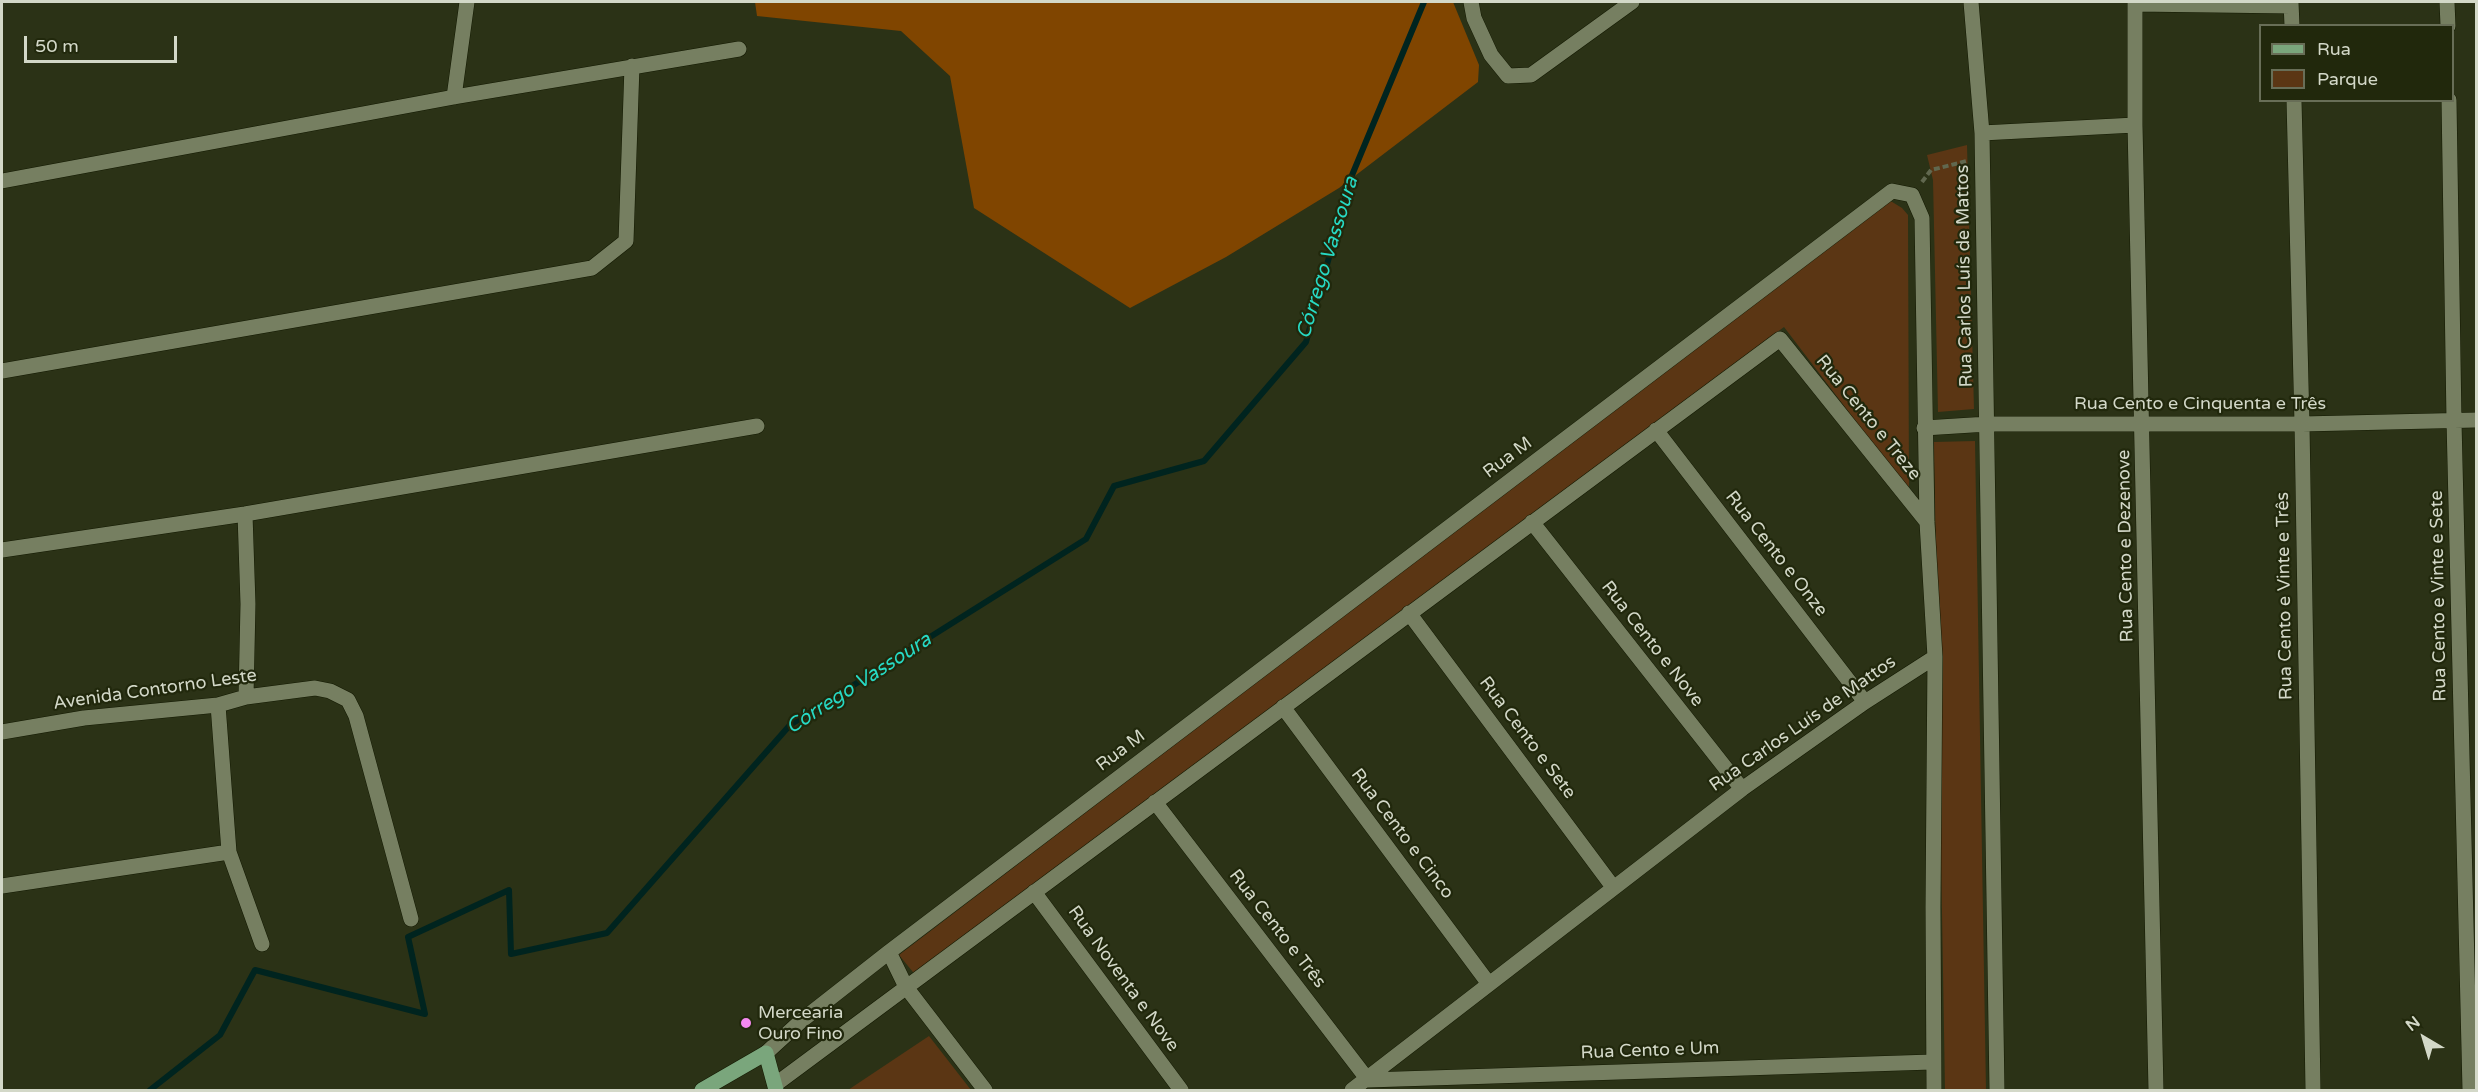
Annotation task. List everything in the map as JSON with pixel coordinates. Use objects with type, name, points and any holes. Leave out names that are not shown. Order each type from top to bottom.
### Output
[{"type":"main road","points":[[702,1090],[766,1053],[776,1087]]},
{"type":"street","points":[[454,97],[467,2]]},
{"type":"street","points":[[1471,2],[1474,18],[1491,55],[1508,76],[1531,75],[1632,2]]},
{"type":"street","name":"Rua Carlos Luís de Mattos","points":[[1971,2],[1982,133],[1997,1090]]},
{"type":"street","points":[[2447,2],[2448,24]]},
{"type":"street","points":[[2135,3],[2291,4],[2292,24]]},
{"type":"street","name":"Rua Cento e Dezenove","points":[[2135,3],[2135,125],[2156,1090]]},
{"type":"street","points":[[2,181],[454,97],[739,49]]},
{"type":"street","points":[[2,371],[592,268],[626,241],[632,66]]},
{"type":"street","name":"Rua Cento e Vinte e Três","points":[[2294,102],[2313,1090]]},
{"type":"street","name":"Rua Cento e Vinte e Sete","points":[[2449,102],[2454,421],[2470,1090]]},
{"type":"street","points":[[1982,133],[2135,125]]},
{"type":"street","name":"Rua M","points":[[766,1053],[801,1021],[889,952],[1892,191],[1912,195]]},
{"type":"street","points":[[1912,195],[1922,218],[1924,428],[1935,657],[1932,1062],[1934,1090]]},
{"type":"street","name":"Rua Cento e Treze","points":[[1656,430],[1780,339],[1927,522]]},
{"type":"street","name":"Rua Cento e Cinquenta e Três","points":[[1924,428],[1988,424],[2302,424],[2476,420]]},
{"type":"street","points":[[2,550],[245,514],[756,426]]},
{"type":"street","points":[[776,1087],[906,987],[1656,430]]},
{"type":"street","name":"Rua Cento e Onze","points":[[1656,430],[1865,702]]},
{"type":"street","points":[[245,514],[248,604],[246,697]]},
{"type":"street","name":"Rua Cento e Nove","points":[[1532,522],[1742,789]]},
{"type":"street","name":"Rua Cento e Sete","points":[[1409,613],[1613,887]]},
{"type":"street","name":"Rua Carlos Luís de Mattos","points":[[1352,1090],[1368,1080],[1613,887],[1742,789],[1865,702],[1935,657]]},
{"type":"street","name":"Avenida Contorno Leste","points":[[2,732],[84,718],[218,705],[246,697],[315,688],[330,691],[348,700],[356,716],[411,919]]},
{"type":"street","points":[[218,705],[229,852],[262,944]]},
{"type":"street","name":"Rua Cento e Cinco","points":[[1283,707],[1489,984]]},
{"type":"street","name":"Rua Cento e Três","points":[[1155,802],[1368,1080]]},
{"type":"street","points":[[2,886],[229,852]]},
{"type":"street","name":"Rua Noventa e Nove","points":[[1034,892],[1181,1090]]},
{"type":"street","points":[[889,952],[906,987],[985,1090]]},
{"type":"street","name":"Rua Cento e Um","points":[[1368,1080],[1932,1062]]},
{"type":"path","points":[[1912,195],[1931,170],[1982,158]]},
{"type":"green space","points":[[1967,145],[1974,409],[1938,412],[1933,180],[1927,155]]},
{"type":"green space","points":[[1889,200],[1908,215],[1909,491],[1784,327],[917,977],[899,955]]},
{"type":"green space","points":[[1975,441],[1986,1090],[1945,1090],[1934,442]]},
{"type":"green space","points":[[929,1036],[971,1090],[848,1090]]},
{"type":"shaded area","points":[[755,2],[1453,2],[1479,65],[1478,82],[1339,188],[1226,257],[1130,308],[974,208],[950,76],[901,31],[757,16]]},
{"type":"waterway","name":"Córrego Vassoura","points":[[150,1090],[220,1035],[255,970],[425,1014],[408,937],[509,890],[511,954],[607,933],[790,725],[1086,539],[1114,486],[1204,461],[1306,342],[1350,180],[1424,2]]},
{"type":"place","name":"Mercearia Ouro Fino","points":[[746,1023]]}]
